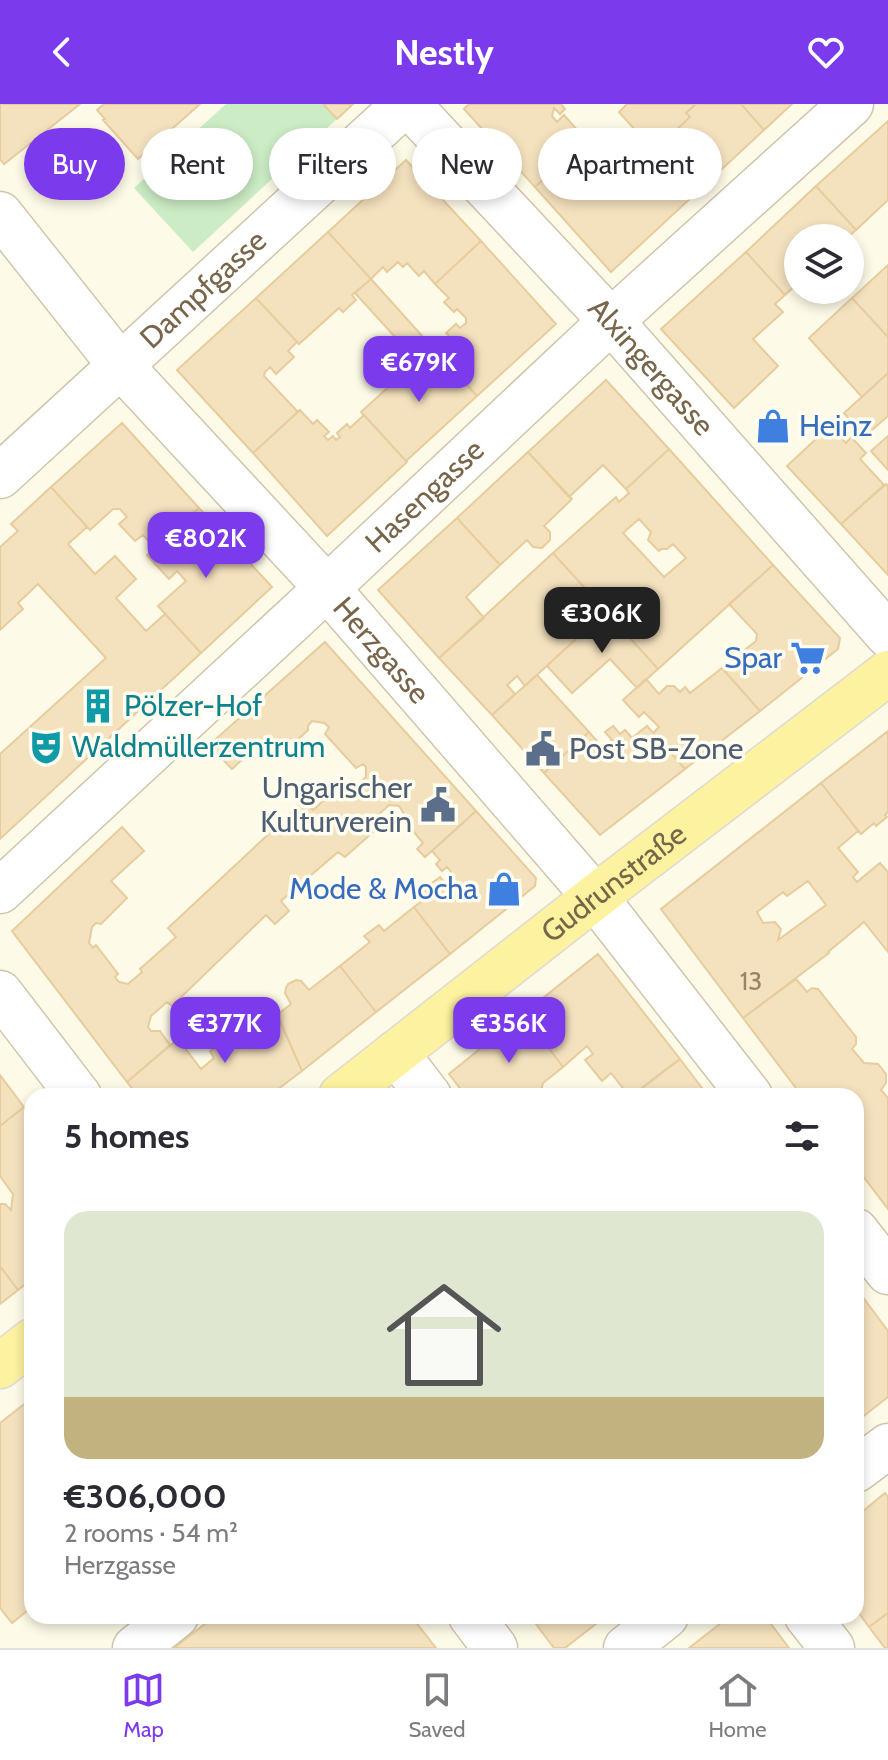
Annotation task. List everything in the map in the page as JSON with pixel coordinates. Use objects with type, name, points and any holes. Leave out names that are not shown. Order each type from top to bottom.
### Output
[{"type":"main road","name":"Gudrunstraße","points":[[351,1088],[888,673]]},
{"type":"main road","points":[[0,1366],[24,1347]]},
{"type":"street","name":"Alxingergasse","points":[[407,104],[611,321],[888,635]]},
{"type":"street","name":"Dampfgasse","points":[[0,476],[407,104]]},
{"type":"street","name":"Hasengasse","points":[[0,891],[611,321],[851,104]]},
{"type":"street","name":"Herzgasse","points":[[0,214],[120,365],[327,588],[595,897],[744,1088]]},
{"type":"street","points":[[0,993],[73,1088]]},
{"type":"street","points":[[396,1053],[423,1088]]},
{"type":"street","points":[[864,1241],[888,1272]]},
{"type":"street","points":[[864,1464],[888,1446]]},
{"type":"street","points":[[477,1624],[495,1648]]},
{"type":"street","points":[[626,1648],[656,1624]]},
{"type":"street","points":[[813,1624],[832,1648]]},
{"type":"green space","points":[[226,104],[353,104],[327,128],[269,128],[269,182],[253,196],[253,128],[200,128]]},
{"type":"green space","points":[[141,182],[141,196],[134,188]]},
{"type":"green space","points":[[145,200],[249,200],[193,252]]},
{"type":"building","points":[[0,104],[80,104],[50,128],[24,128],[24,148],[4,164],[0,159]]},
{"type":"building","points":[[104,104],[200,104],[173,128],[141,128],[141,156],[138,159],[125,145],[125,128],[110,128],[97,110]]},
{"type":"building","points":[[323,104],[353,104],[337,119]]},
{"type":"building","points":[[469,104],[561,104],[565,109],[560,114],[554,108],[552,116],[557,122],[564,115],[575,128],[538,128],[538,184],[535,187],[522,173],[522,128],[481,128],[464,109]]},
{"type":"building","points":[[627,104],[694,106],[686,113],[690,117],[678,128],[633,128],[619,112]]},
{"type":"building","points":[[696,104],[741,104],[764,130],[722,169],[722,128],[678,128],[690,117],[686,113]]},
{"type":"building","points":[[741,104],[792,104],[764,130]]},
{"type":"building","points":[[888,121],[888,200],[862,224],[851,224],[816,186]]},
{"type":"building","points":[[406,160],[412,166],[412,200],[443,200],[481,241],[435,284],[424,271],[419,276],[407,263],[403,267],[398,262],[387,272],[383,267],[371,279],[328,232],[363,200],[396,200],[396,169]]},
{"type":"building","points":[[816,186],[851,224],[784,224],[784,294],[746,252]]},
{"type":"building","points":[[547,200],[689,200],[611,272]]},
{"type":"building","points":[[328,232],[371,279],[352,295],[356,300],[343,312],[339,308],[299,344],[256,298]]},
{"type":"building","points":[[481,241],[556,324],[477,396],[436,351],[450,337],[446,333],[456,324],[460,328],[466,323],[466,318],[444,302],[449,298],[435,284]]},
{"type":"building","points":[[746,252],[784,294],[775,304],[783,312],[753,339],[778,366],[734,408],[661,329]]},
{"type":"building","points":[[888,265],[888,337],[858,304],[864,304],[864,287]]},
{"type":"building","points":[[371,279],[432,347],[417,361],[355,293]]},
{"type":"building","points":[[256,298],[297,342],[288,351],[294,357],[276,374],[270,367],[264,376],[298,412],[253,453],[177,370]]},
{"type":"building","points":[[846,304],[858,304],[888,337],[888,373],[862,397],[809,338]]},
{"type":"building","points":[[432,347],[477,396],[406,461],[361,412]]},
{"type":"building","points":[[888,373],[888,416],[864,437],[844,413]]},
{"type":"building","points":[[606,380],[669,449],[626,489],[603,465],[569,497],[528,452]]},
{"type":"building","points":[[300,410],[313,424],[317,420],[329,432],[324,436],[328,440],[333,436],[336,440],[340,437],[337,433],[347,424],[350,428],[364,415],[407,462],[327,536],[253,453]]},
{"type":"building","points":[[122,423],[199,508],[155,548],[143,535],[135,541],[119,524],[127,517],[120,509],[113,509],[90,530],[51,487]]},
{"type":"building","points":[[830,426],[846,443],[851,437],[866,453],[860,459],[884,485],[841,524],[787,466]]},
{"type":"building","points":[[888,436],[888,470],[871,451]]},
{"type":"building","points":[[669,449],[773,565],[658,669],[553,553],[616,497],[619,502],[629,493],[626,489]],"holes":[[[639,519],[651,532],[648,540],[659,551],[673,544],[686,558],[664,577],[623,533]]]},
{"type":"building","points":[[528,452],[572,499],[544,526],[550,532],[550,540],[542,548],[533,547],[527,540],[500,565],[457,518]]},
{"type":"building","points":[[886,484],[888,486],[888,575],[841,524]]},
{"type":"building","name":"Pölzer-Hof","points":[[51,487],[87,527],[68,544],[95,574],[115,556],[136,579],[116,598],[146,631],[165,614],[201,653],[0,839],[0,754],[106,658],[38,584],[18,603],[23,609],[0,630],[0,547],[18,531],[11,524]]},
{"type":"building","points":[[199,508],[272,587],[201,653],[158,606],[186,581],[177,571],[169,579],[147,555]]},
{"type":"building","points":[[457,518],[500,565],[466,597],[484,618],[439,658],[378,590]]},
{"type":"building","points":[[553,553],[606,611],[525,686],[517,676],[507,685],[515,694],[492,715],[439,658]]},
{"type":"building","points":[[773,565],[840,638],[838,649],[760,711],[722,668],[756,641],[757,634],[729,604]]},
{"type":"building","points":[[606,611],[658,669],[637,688],[610,659],[572,693],[547,666]]},
{"type":"building","points":[[325,642],[476,811],[425,857],[417,849],[423,843],[403,819],[399,806],[389,805],[375,818],[381,825],[345,857],[338,852],[281,901],[289,911],[275,924],[266,915],[172,1006],[167,1002],[151,1016],[148,1027],[151,1031],[160,1031],[170,1045],[127,1082],[12,931],[122,827],[144,851],[111,881],[127,898],[101,924],[96,923],[92,927],[89,943],[93,948],[96,945],[118,974],[115,977],[119,982],[128,984],[176,937],[168,928],[304,801],[313,810],[338,787],[346,787],[350,792],[366,777],[366,767],[363,764],[356,768],[325,734],[329,727],[324,723],[312,721],[308,730],[280,756],[264,739],[232,769],[209,745]]},
{"type":"building","points":[[722,668],[760,711],[685,769],[653,733],[659,727],[644,712],[639,717],[623,700],[646,679],[659,694],[667,686],[674,686],[680,692],[685,687],[690,693]]},
{"type":"building","points":[[537,675],[589,732],[544,773],[492,715]]},
{"type":"building","points":[[613,726],[620,734],[625,730],[632,738],[647,726],[685,769],[600,835],[544,773],[589,732],[609,755],[614,752],[607,743],[612,740],[605,732]]},
{"type":"building","points":[[888,731],[887,817],[861,834],[821,783]]},
{"type":"building","points":[[821,783],[858,831],[838,848],[858,872],[853,877],[857,882],[880,863],[888,872],[888,952],[864,922],[829,953],[743,1018],[661,909]],"holes":[[[808,881],[826,905],[778,940],[781,929],[775,922],[763,923],[757,912],[783,892],[787,896]]]},
{"type":"building","points":[[476,811],[536,878],[535,886],[450,954],[414,907],[429,896],[424,889],[440,877],[445,883],[450,879],[451,872],[447,867],[442,871],[436,864],[440,860],[432,851]]},
{"type":"building","points":[[414,907],[450,954],[376,1012],[340,966],[370,942],[364,936],[379,925],[384,931]]},
{"type":"building","points":[[598,954],[680,1059],[642,1088],[623,1088],[611,1073],[602,1081],[585,1060],[593,1054],[587,1046],[563,1067],[523,1014]]},
{"type":"building","points":[[340,966],[376,1012],[302,1071],[277,1015],[291,1004],[285,993],[286,988],[296,980],[309,990]]},
{"type":"building","points":[[796,979],[807,992],[812,988],[818,989],[856,1037],[852,1049],[864,1063],[878,1064],[886,1074],[886,1083],[881,1090],[888,1098],[888,1209],[864,1178],[864,1088],[796,1088],[743,1018]]},
{"type":"building","points":[[274,1007],[302,1071],[280,1088],[132,1088],[127,1082],[178,1039],[201,1069],[214,1058],[210,1051],[215,1048],[215,1034],[222,1028],[235,1032],[239,1037]]},
{"type":"building","points":[[523,1014],[563,1067],[543,1083],[542,1088],[460,1088],[449,1074]]},
{"type":"building","points":[[680,1059],[702,1088],[642,1088]]},
{"type":"building","points":[[0,1075],[24,1107],[0,1126]]},
{"type":"building","points":[[24,1107],[24,1285],[18,1290],[0,1266],[0,1204],[11,1210],[13,1194],[0,1176],[0,1126]]},
{"type":"building","points":[[0,1266],[18,1290],[0,1304]]},
{"type":"building","points":[[864,1299],[888,1331],[888,1397],[864,1416]]},
{"type":"building","points":[[24,1404],[24,1613],[12,1623],[0,1608],[0,1423]]},
{"type":"building","points":[[885,1493],[888,1497],[888,1613],[869,1627],[864,1620],[864,1510]]},
{"type":"building","points":[[888,1613],[888,1648],[885,1648],[869,1627]]},
{"type":"building","points":[[205,1624],[417,1624],[436,1648],[174,1648]]},
{"type":"building","points":[[536,1624],[596,1624],[565,1648],[554,1648]]},
{"type":"building","points":[[720,1624],[771,1624],[789,1648],[689,1648]]},
{"type":"place","name":"Heinz","points":[[773,426]]},
{"type":"place","name":"Spar","points":[[808,658]]},
{"type":"place","name":"Pölzer-Hof","points":[[98,706]]},
{"type":"place","name":"Waldmüllerzentrum","points":[[46,747]]},
{"type":"place","name":"Post SB-Zone","points":[[543,749]]},
{"type":"place","name":"Ungarischer Kulturverein","points":[[438,805]]},
{"type":"place","name":"Mode & Mocha","points":[[504,889]]}]
